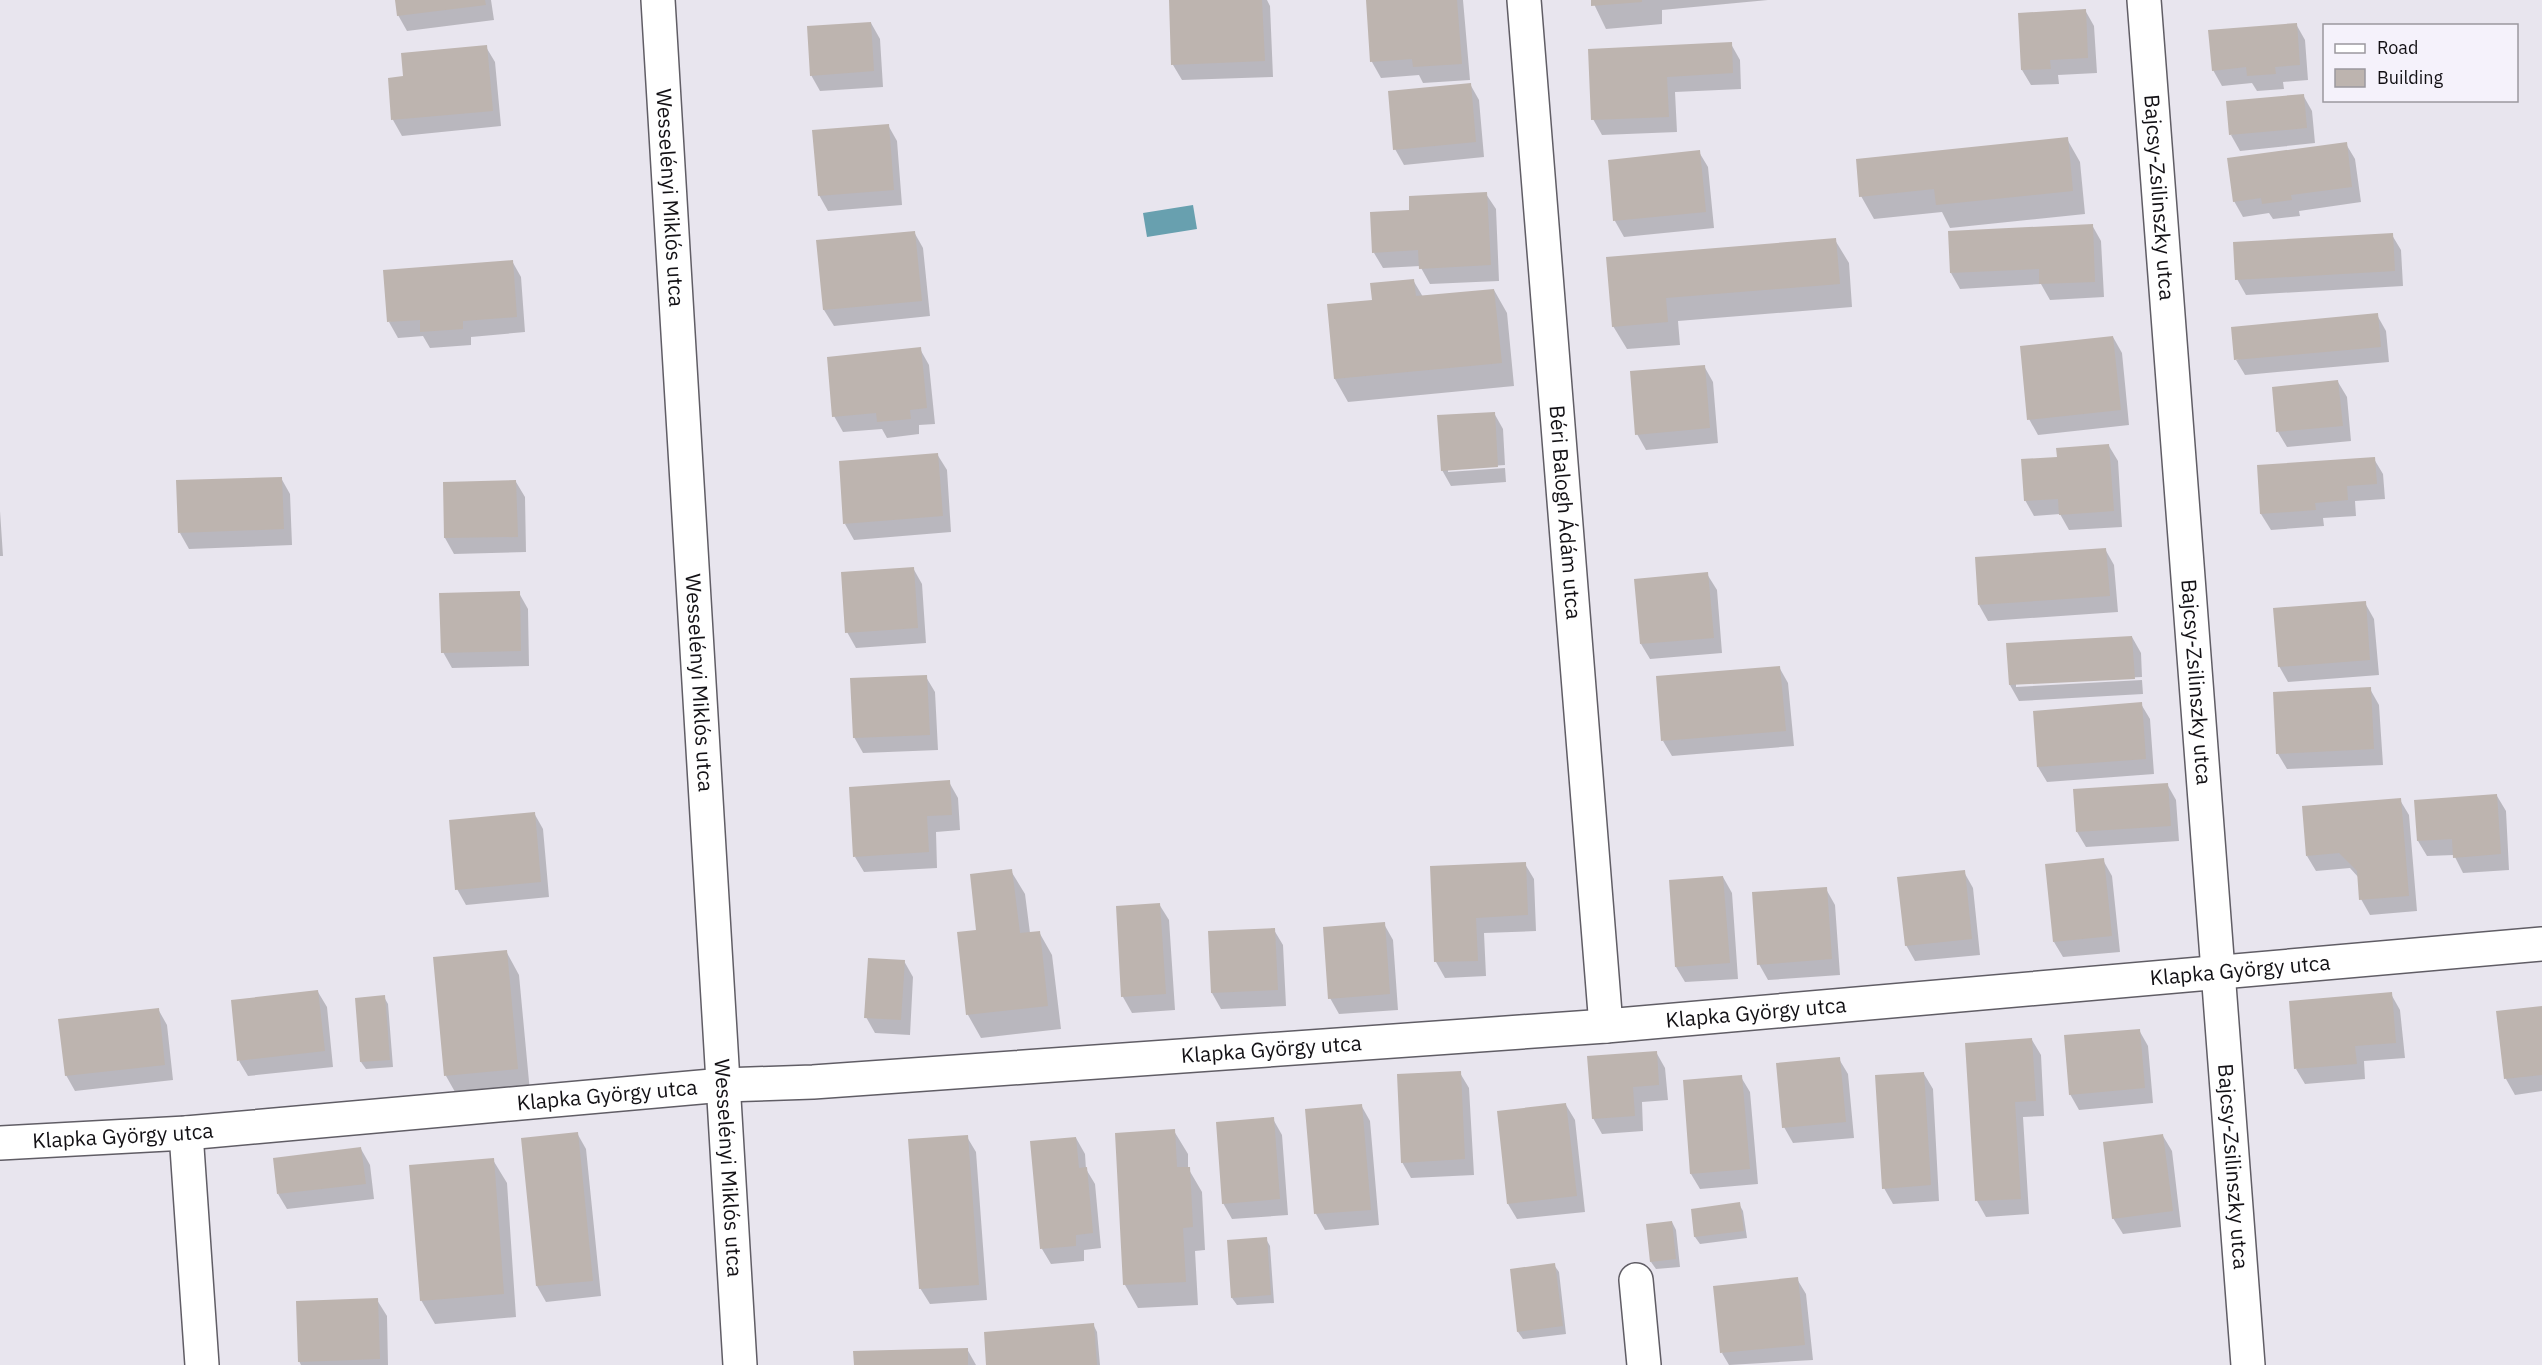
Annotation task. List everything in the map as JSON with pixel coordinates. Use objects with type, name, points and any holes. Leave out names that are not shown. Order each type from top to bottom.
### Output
[{"type":"street","name":"Wesselényi Miklós utca","points":[[658,0],[740,1365]]},
{"type":"street","name":"Béri Balogh Ádám utca","points":[[1524,0],[1606,1026]]},
{"type":"street","name":"Bajcsy-Zsilinszky utca","points":[[2144,0],[2248,1365]]},
{"type":"street","name":"Klapka György utca","points":[[0,1143],[186,1133],[723,1085],[813,1082],[1606,1026],[2542,944]]},
{"type":"street","points":[[186,1133],[202,1365]]},
{"type":"street","points":[[1636,1280],[1644,1365]]},
{"type":"water","points":[[1193,205],[1197,229],[1147,237],[1143,213]]},
{"type":"building","points":[[395,0],[485,0],[486,5],[397,16]]},
{"type":"building","points":[[1169,0],[1262,0],[1265,61],[1171,65]]},
{"type":"building","points":[[1366,0],[1457,0],[1462,64],[1413,67],[1412,59],[1370,62]]},
{"type":"building","points":[[1591,0],[1642,0],[1642,2],[1591,6]]},
{"type":"building","points":[[2086,9],[2088,58],[2050,60],[2051,69],[2021,70],[2018,13]]},
{"type":"building","points":[[871,22],[874,71],[810,76],[807,26]]},
{"type":"building","points":[[2297,23],[2300,65],[2275,67],[2276,74],[2247,76],[2246,67],[2212,71],[2208,30]]},
{"type":"building","points":[[1732,42],[1733,73],[1667,77],[1669,117],[1591,120],[1588,49]]},
{"type":"building","points":[[487,45],[493,111],[391,120],[388,78],[403,76],[401,53]]},
{"type":"building","points":[[1471,83],[1476,142],[1393,150],[1388,91]]},
{"type":"building","points":[[2304,94],[2307,128],[2229,135],[2226,101]]},
{"type":"building","points":[[889,124],[894,190],[818,196],[812,130]]},
{"type":"building","points":[[2068,137],[2073,191],[1936,205],[1934,189],[1859,197],[1856,159]]},
{"type":"building","points":[[2347,142],[2352,187],[2291,195],[2292,200],[2262,204],[2261,198],[2233,202],[2227,158]]},
{"type":"building","points":[[1700,150],[1706,212],[1613,221],[1608,160]]},
{"type":"building","points":[[1487,192],[1491,265],[1419,269],[1418,250],[1372,253],[1370,212],[1409,210],[1409,196]]},
{"type":"building","points":[[2093,224],[2095,282],[2039,284],[2039,269],[1950,273],[1948,231]]},
{"type":"building","points":[[915,231],[922,301],[823,310],[816,240]]},
{"type":"building","points":[[2393,233],[2395,271],[2235,280],[2233,242]]},
{"type":"building","points":[[1836,238],[1840,284],[1666,298],[1668,322],[1612,327],[1606,257]]},
{"type":"building","points":[[513,260],[517,317],[463,321],[463,329],[420,332],[420,320],[387,322],[383,270]]},
{"type":"building","points":[[1414,279],[1416,296],[1494,289],[1502,363],[1334,379],[1327,304],[1372,300],[1370,283]]},
{"type":"building","points":[[2378,313],[2381,347],[2234,360],[2231,327]]},
{"type":"building","points":[[2113,336],[2121,410],[2027,420],[2020,346]]},
{"type":"building","points":[[921,347],[927,408],[910,410],[911,419],[877,422],[876,413],[832,417],[827,357]]},
{"type":"building","points":[[1705,365],[1710,428],[1635,435],[1630,371]]},
{"type":"building","points":[[2338,380],[2343,426],[2276,432],[2272,387]]},
{"type":"building","points":[[1495,412],[1498,467],[1441,471],[1437,415]]},
{"type":"building","points":[[2109,444],[2114,511],[2059,515],[2058,499],[2024,501],[2021,459],[2057,457],[2056,448]]},
{"type":"building","points":[[938,453],[943,516],[843,524],[839,461]]},
{"type":"building","points":[[2375,457],[2377,484],[2347,486],[2348,500],[2315,503],[2316,510],[2260,514],[2257,465]]},
{"type":"building","points":[[282,477],[284,529],[178,533],[176,480]]},
{"type":"building","points":[[516,480],[518,537],[444,538],[443,482]]},
{"type":"building","points":[[2106,548],[2110,596],[1978,605],[1975,557]]},
{"type":"building","points":[[914,567],[918,628],[845,633],[841,572]]},
{"type":"building","points":[[1708,572],[1714,638],[1640,644],[1634,579]]},
{"type":"building","points":[[520,591],[521,651],[441,653],[439,593]]},
{"type":"building","points":[[2366,601],[2370,660],[2278,667],[2273,608]]},
{"type":"building","points":[[2132,636],[2135,679],[2009,685],[2006,643]]},
{"type":"building","points":[[1780,666],[1786,731],[1661,741],[1656,676]]},
{"type":"building","points":[[927,675],[930,735],[853,738],[850,678]]},
{"type":"building","points":[[2371,687],[2374,749],[2276,754],[2273,692]]},
{"type":"building","points":[[2142,702],[2146,759],[2037,767],[2033,711]]},
{"type":"building","points":[[950,780],[952,815],[927,816],[929,852],[853,857],[849,787]]},
{"type":"building","points":[[2168,783],[2171,826],[2076,832],[2073,789]]},
{"type":"building","points":[[2497,794],[2501,854],[2453,858],[2452,839],[2417,841],[2414,800]]},
{"type":"building","points":[[2401,798],[2409,896],[2359,900],[2357,871],[2339,853],[2306,856],[2302,806]]},
{"type":"building","points":[[535,812],[541,882],[455,890],[449,820]]},
{"type":"building","points":[[2104,858],[2112,936],[2053,942],[2045,864]]},
{"type":"building","points":[[1526,862],[1528,915],[1476,918],[1478,961],[1434,962],[1430,866]]},
{"type":"building","points":[[1012,869],[1020,933],[1040,931],[1048,1006],[966,1015],[957,932],[976,930],[970,874]]},
{"type":"building","points":[[1965,870],[1972,939],[1905,946],[1897,877]]},
{"type":"building","points":[[1723,876],[1730,963],[1675,967],[1669,880]]},
{"type":"building","points":[[1827,887],[1832,959],[1757,965],[1752,892]]},
{"type":"building","points":[[1160,903],[1166,994],[1121,997],[1116,906]]},
{"type":"building","points":[[1385,922],[1390,994],[1328,999],[1323,927]]},
{"type":"building","points":[[1275,928],[1278,990],[1211,993],[1208,931]]},
{"type":"building","points":[[507,950],[518,1069],[444,1076],[433,957]]},
{"type":"building","points":[[868,958],[905,960],[901,1020],[864,1018]]},
{"type":"building","points":[[318,990],[325,1051],[237,1061],[231,1000]]},
{"type":"building","points":[[2392,992],[2396,1043],[2355,1046],[2357,1064],[2294,1069],[2289,1001]]},
{"type":"building","points":[[385,995],[390,1060],[360,1062],[355,998]]},
{"type":"building","points":[[2542,1006],[2542,1075],[2504,1079],[2496,1011]]},
{"type":"building","points":[[159,1008],[165,1065],[65,1076],[58,1019]]},
{"type":"building","points":[[2140,1029],[2145,1088],[2069,1095],[2064,1035]]},
{"type":"building","points":[[2032,1038],[2036,1101],[2015,1102],[2021,1199],[1975,1201],[1965,1043]]},
{"type":"building","points":[[1657,1051],[1659,1085],[1633,1087],[1635,1116],[1592,1119],[1587,1056]]},
{"type":"building","points":[[1840,1057],[1846,1122],[1782,1128],[1776,1063]]},
{"type":"building","points":[[1461,1071],[1465,1159],[1401,1163],[1397,1074]]},
{"type":"building","points":[[1924,1072],[1931,1185],[1882,1189],[1875,1075]]},
{"type":"building","points":[[1742,1075],[1750,1169],[1690,1174],[1683,1080]]},
{"type":"building","points":[[1566,1103],[1577,1196],[1507,1204],[1497,1111]]},
{"type":"building","points":[[1362,1104],[1371,1210],[1314,1214],[1305,1109]]},
{"type":"building","points":[[1274,1117],[1280,1199],[1222,1204],[1216,1122]]},
{"type":"building","points":[[1175,1129],[1177,1167],[1190,1167],[1193,1227],[1183,1228],[1186,1282],[1123,1285],[1115,1133]]},
{"type":"building","points":[[578,1132],[593,1281],[536,1286],[521,1138]]},
{"type":"building","points":[[2163,1134],[2173,1211],[2112,1219],[2103,1142]]},
{"type":"building","points":[[968,1135],[979,1285],[919,1289],[908,1139]]},
{"type":"building","points":[[1076,1137],[1079,1168],[1087,1167],[1093,1233],[1076,1235],[1076,1246],[1040,1249],[1030,1141]]},
{"type":"building","points":[[361,1147],[366,1184],[277,1194],[273,1158]]},
{"type":"building","points":[[494,1158],[504,1294],[420,1301],[409,1165]]},
{"type":"building","points":[[1740,1202],[1744,1231],[1694,1237],[1691,1209]]},
{"type":"building","points":[[1672,1221],[1676,1259],[1650,1262],[1646,1224]]},
{"type":"building","points":[[1267,1237],[1271,1295],[1231,1298],[1227,1240]]},
{"type":"building","points":[[1555,1263],[1563,1326],[1517,1332],[1510,1269]]},
{"type":"building","points":[[1798,1277],[1805,1345],[1720,1353],[1713,1286]]},
{"type":"building","points":[[378,1298],[380,1359],[298,1362],[296,1301]]},
{"type":"building","points":[[1094,1323],[1097,1365],[986,1365],[984,1332]]},
{"type":"building","points":[[968,1348],[968,1365],[854,1365],[853,1351]]}]
